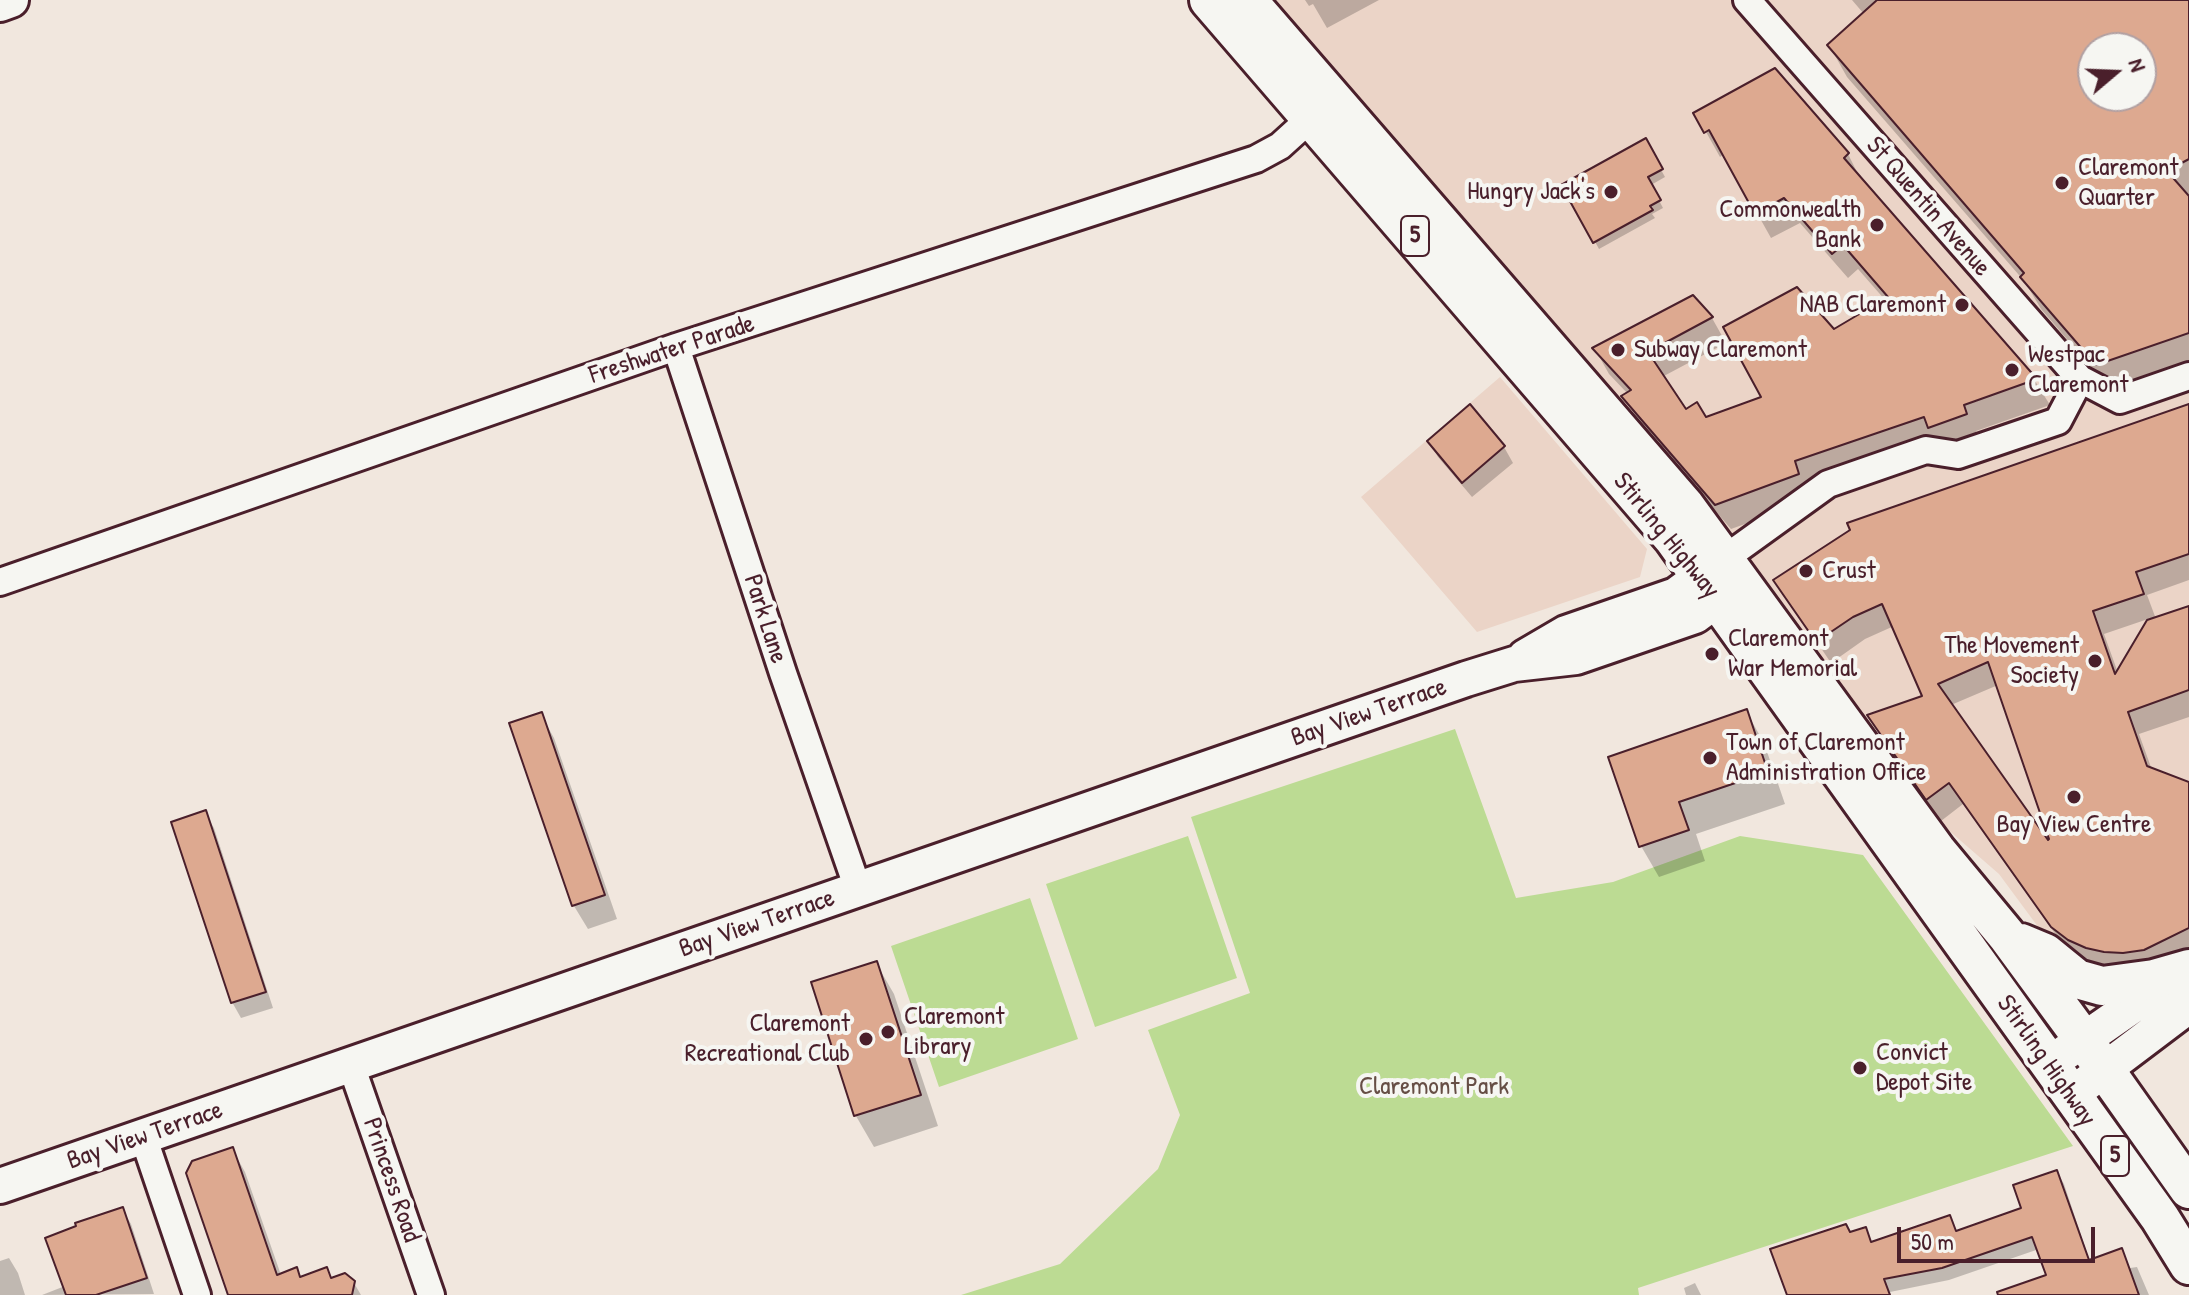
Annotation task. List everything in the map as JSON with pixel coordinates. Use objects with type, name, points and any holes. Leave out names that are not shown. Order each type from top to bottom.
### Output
[{"type":"highway","name":"Stirling Highway","points":[[1209,0],[1322,109],[1685,506],[1721,579],[2049,1064],[2160,1218],[2189,1265]]},
{"type":"highway","name":"Stirling Highway","points":[[1247,0],[1322,109]]},
{"type":"highway","name":"Stirling Highway","points":[[1721,579],[2008,937],[2189,1189]]},
{"type":"highway","points":[[2008,937],[2045,953],[2077,979],[2102,986],[2154,979],[2189,969]]},
{"type":"main road","points":[[0,4],[11,0]]},
{"type":"main road","name":"Bay View Terrace","points":[[0,1186],[1514,664],[1566,633],[1721,579]]},
{"type":"main road","points":[[2049,1064],[2158,988],[2189,980]]},
{"type":"main road","points":[[2071,1095],[2178,1014],[2189,980]]},
{"type":"street","name":"St Quentin Avenue","points":[[1747,0],[2080,379],[2120,400],[2189,376]]},
{"type":"street","name":"Freshwater Parade","points":[[0,582],[676,347],[1256,159],[1280,146],[1322,109]]},
{"type":"street","name":"Park Lane","points":[[676,347],[858,889]]},
{"type":"street","name":"Bay View Terrace","points":[[1721,579],[1828,484],[1926,450],[1958,455],[2058,421],[2080,379]]},
{"type":"street","name":"Princess Road","points":[[351,1065],[431,1295]]},
{"type":"street","points":[[143,1136],[197,1295]]},
{"type":"shaded area","points":[[1265,0],[2189,0],[2189,947],[2170,959],[2111,977],[2050,943],[1999,874],[1923,808]]},
{"type":"shaded area","points":[[1500,377],[1647,549],[1640,577],[1477,632],[1361,497]]},
{"type":"green space","name":"Claremont Park","points":[[1455,729],[1516,898],[1613,882],[1740,836],[1863,855],[2073,1146],[1638,1288],[1639,1295],[961,1295],[1060,1264],[1158,1169],[1180,1115],[1148,1030],[1250,993],[1191,817]]},
{"type":"green space","points":[[1188,836],[1237,978],[1095,1027],[1046,884]]},
{"type":"green space","points":[[1030,898],[1078,1039],[939,1087],[891,946]]},
{"type":"building","name":"Claremont Quarter","points":[[1877,0],[2189,0],[2189,159],[2167,171],[2189,196],[2189,333],[2096,365],[2020,277],[2024,273],[1827,45]]},
{"type":"building","points":[[1775,68],[1849,153],[1844,158],[2037,379],[1964,405],[1967,414],[1928,428],[1924,417],[1795,461],[1799,474],[1715,505],[1621,396],[1631,390],[1592,348],[1693,295],[1713,317],[1648,352],[1686,409],[1697,402],[1706,417],[1761,397],[1723,327],[1797,287],[1834,329],[1888,297],[1843,245],[1832,254],[1784,198],[1755,214],[1709,130],[1704,133],[1693,113]]},
{"type":"building","name":"Hungry Jack's","points":[[1646,138],[1663,169],[1648,177],[1661,200],[1650,206],[1653,210],[1593,243],[1561,185]]},
{"type":"building","points":[[1470,404],[1505,446],[1462,483],[1427,441]]},
{"type":"building","points":[[2189,404],[2189,554],[2136,572],[2144,594],[2093,611],[2115,674],[2147,620],[2189,606],[2189,690],[2128,712],[2147,766],[2189,782],[2189,928],[2144,950],[2123,953],[2086,948],[2068,940],[2051,927],[1949,783],[1926,800],[1867,715],[1922,696],[1882,604],[1853,617],[1816,642],[1773,580],[1850,530],[1847,523]],"holes":[[[1988,662],[2048,840],[1938,684]]]},
{"type":"building","points":[[1747,709],[1768,772],[1679,802],[1689,830],[1639,847],[1608,757]]},
{"type":"building","points":[[542,712],[605,895],[572,906],[509,723]]},
{"type":"building","points":[[206,810],[266,992],[231,1003],[171,822]]},
{"type":"building","name":"Claremont Recreational Club","points":[[877,961],[921,1095],[854,1116],[811,982]]},
{"type":"building","points":[[233,1147],[277,1275],[297,1267],[300,1277],[327,1267],[331,1278],[345,1273],[355,1281],[352,1295],[228,1295],[186,1173],[192,1161]]},
{"type":"building","points":[[2057,1170],[2089,1260],[2122,1248],[2139,1295],[1998,1295],[1997,1292],[2046,1275],[2032,1237],[1942,1268],[1884,1279],[1890,1295],[1787,1295],[1770,1249],[1846,1224],[1850,1232],[1866,1227],[1871,1242],[1950,1215],[1956,1231],[2021,1208],[2013,1185]]},
{"type":"building","points":[[123,1207],[147,1278],[96,1295],[66,1295],[45,1238],[76,1226],[75,1223]]},
{"type":"place","name":"Claremont Quarter","points":[[2062,183]]},
{"type":"place","name":"Hungry Jack's","points":[[1611,192]]},
{"type":"place","name":"Commonwealth Bank","points":[[1877,225]]},
{"type":"place","name":"NAB Claremont","points":[[1962,305]]},
{"type":"place","name":"Subway Claremont","points":[[1618,350]]},
{"type":"place","name":"Westpac Claremont","points":[[2012,370]]},
{"type":"place","name":"Crust","points":[[1806,571]]},
{"type":"place","name":"Claremont War Memorial","points":[[1712,654]]},
{"type":"place","name":"The Movement Society","points":[[2095,661]]},
{"type":"place","name":"Town of Claremont Administration Office","points":[[1710,758]]},
{"type":"place","name":"Bay View Centre","points":[[2074,797]]},
{"type":"place","name":"Claremont Library","points":[[888,1032]]},
{"type":"place","name":"Claremont Recreational Club","points":[[866,1039]]},
{"type":"place","name":"Convict Depot Site","points":[[1860,1068]]}]
